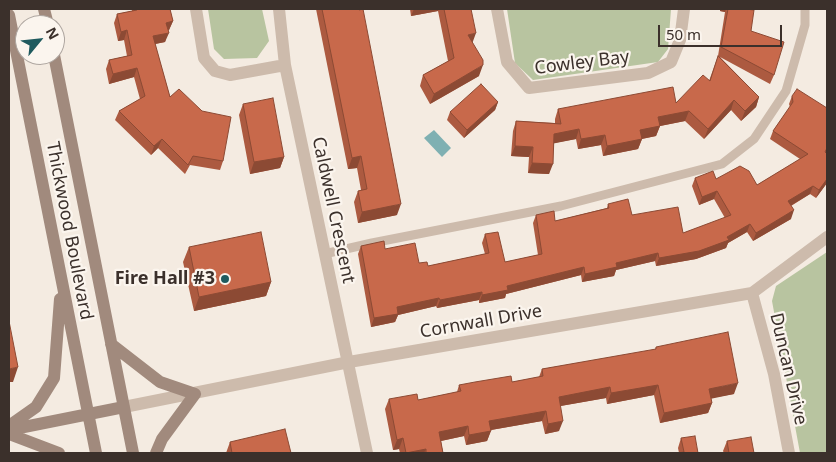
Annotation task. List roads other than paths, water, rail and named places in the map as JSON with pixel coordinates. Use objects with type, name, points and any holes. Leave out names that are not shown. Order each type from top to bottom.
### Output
[{"type":"main road","name":"Thickwood Boulevard","points":[[9,15],[96,453]]},
{"type":"main road","name":"Thickwood Boulevard","points":[[56,65],[133,453]]},
{"type":"main road","points":[[9,428],[36,407],[54,378],[61,281]]},
{"type":"main road","points":[[112,344],[160,382],[195,394],[162,439],[156,453]]},
{"type":"main road","points":[[9,428],[124,407]]},
{"type":"main road","points":[[9,434],[59,453]]},
{"type":"street","points":[[196,9],[204,58],[216,71],[230,75],[285,64]]},
{"type":"street","name":"Caldwell Crescent","points":[[279,9],[285,64],[367,453]]},
{"type":"street","name":"Cowley Bay","points":[[497,9],[507,62],[529,88],[648,73],[671,62],[680,40],[684,9]]},
{"type":"street","name":"Cornwall Drive","points":[[124,407],[348,362],[752,294],[827,237]]},
{"type":"street","name":"Duncan Drive","points":[[752,294],[774,374],[789,453]]},
{"type":"lane","points":[[324,254],[372,242],[560,206],[722,164],[754,139],[786,91],[805,25],[805,9]]},
{"type":"water","points":[[434,130],[451,148],[442,157],[424,138]]},
{"type":"place","name":"Fire Hall #3","points":[[225,279]]}]
